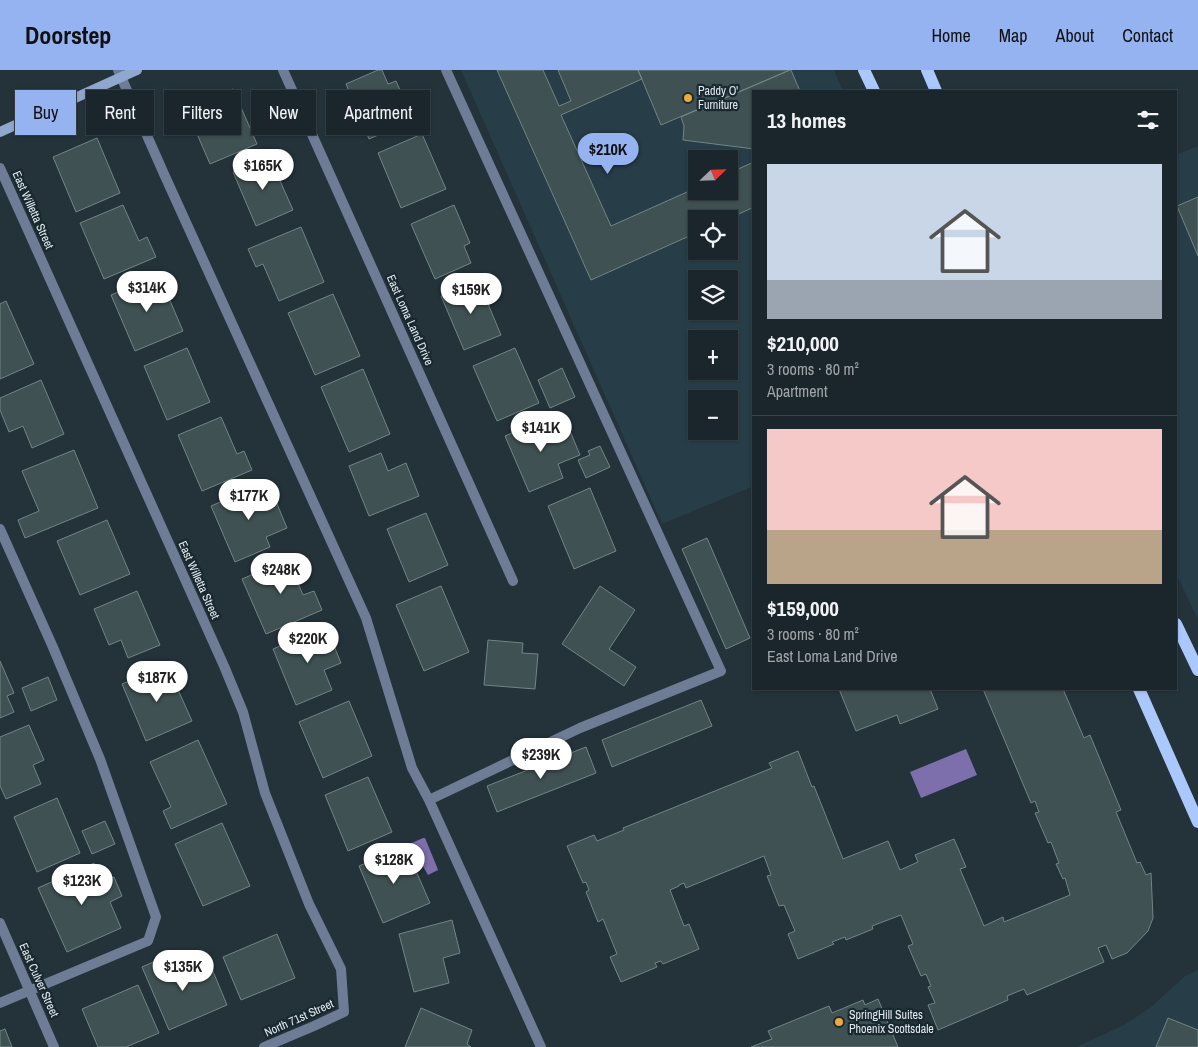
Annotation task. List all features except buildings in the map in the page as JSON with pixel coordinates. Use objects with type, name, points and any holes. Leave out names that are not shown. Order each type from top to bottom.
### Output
[{"type":"main road","points":[[864,70],[874,90]]},
{"type":"main road","points":[[927,70],[936,90]]},
{"type":"main road","points":[[1177,626],[1198,670]]},
{"type":"main road","points":[[1139,690],[1198,822]]},
{"type":"street","points":[[0,132],[120,73],[137,70]]},
{"type":"street","name":"East Loma Land Drive","points":[[284,70],[513,581]]},
{"type":"street","points":[[429,800],[580,728],[721,671],[446,70]]},
{"type":"street","points":[[120,73],[366,618],[412,768],[429,800],[541,1047]]},
{"type":"street","name":"East Willetta Street","points":[[0,168],[243,712],[265,792],[309,904],[340,969],[344,1012]]},
{"type":"street","points":[[0,529],[100,759],[156,917],[148,941],[0,1003]]},
{"type":"street","name":"East Culver Street","points":[[0,923],[54,1047]]},
{"type":"street","name":"North 71st Street","points":[[264,1047],[344,1012]]},
{"type":"shaded area","points":[[461,70],[834,70],[843,90],[752,90],[752,487],[662,524]]},
{"type":"shaded area","points":[[1198,146],[1198,620],[1177,575],[1177,155]]},
{"type":"shaded area","points":[[966,749],[977,775],[921,798],[910,772]]},
{"type":"shaded area","points":[[425,838],[438,870],[428,875],[416,854],[410,852],[405,846]]},
{"type":"shaded area","points":[[1198,970],[1198,1047],[1076,1047],[1124,1025],[1151,1007],[1185,976]]},
{"type":"place","name":"Paddy O' Furniture","points":[[688,98]]},
{"type":"place","name":"SpringHill Suites Phoenix Scottsdale","points":[[839,1022]]}]
